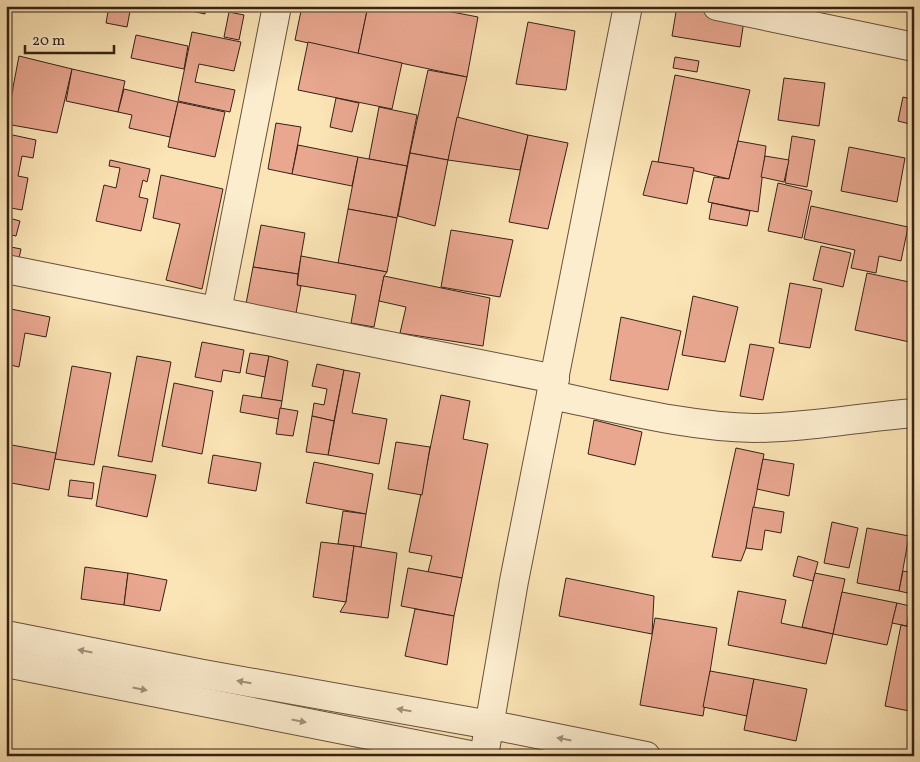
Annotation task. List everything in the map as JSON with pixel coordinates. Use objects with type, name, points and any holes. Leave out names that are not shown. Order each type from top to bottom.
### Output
[{"type":"street","points":[[217,311],[277,6]]},
{"type":"street","points":[[484,756],[514,581],[628,6]]},
{"type":"street","points":[[717,6],[914,47]]},
{"type":"street","points":[[6,269],[217,311],[553,387],[672,419],[754,428],[835,423],[914,413]]},
{"type":"street","points":[[6,635],[203,674],[489,725],[646,756]]},
{"type":"street","points":[[6,663],[475,756]]},
{"type":"building","points":[[109,6],[131,6],[127,27],[106,23]]},
{"type":"building","points":[[168,6],[206,6],[205,14]]},
{"type":"building","points":[[302,6],[368,6],[358,54],[295,40]]},
{"type":"building","points":[[368,6],[421,6],[478,17],[467,77],[358,54]]},
{"type":"building","points":[[677,6],[696,6],[745,14],[740,47],[672,36]]},
{"type":"building","points":[[229,12],[244,15],[239,40],[224,37]]},
{"type":"building","points":[[528,22],[575,31],[566,90],[516,84]]},
{"type":"building","points":[[192,32],[241,42],[234,71],[199,64],[195,82],[235,90],[230,112],[178,101]]},
{"type":"building","points":[[136,35],[188,46],[184,69],[131,58]]},
{"type":"building","points":[[308,42],[402,63],[392,109],[298,90]]},
{"type":"building","points":[[19,56],[72,69],[57,133],[6,124]]},
{"type":"building","points":[[675,57],[699,61],[697,72],[673,68]]},
{"type":"building","points":[[72,69],[125,81],[118,112],[66,101]]},
{"type":"building","points":[[428,70],[467,77],[448,160],[410,153]]},
{"type":"building","points":[[675,75],[750,90],[729,179],[658,162]]},
{"type":"building","points":[[784,78],[825,83],[819,126],[778,120]]},
{"type":"building","points":[[6,88],[13,89],[6,123]]},
{"type":"building","points":[[124,89],[178,102],[170,137],[129,128],[132,115],[118,112]]},
{"type":"building","points":[[903,97],[914,100],[914,125],[898,121]]},
{"type":"building","points":[[336,98],[359,103],[352,132],[330,127]]},
{"type":"building","points":[[178,102],[225,112],[215,157],[168,147]]},
{"type":"building","points":[[379,107],[417,115],[407,166],[369,159]]},
{"type":"building","points":[[457,117],[528,135],[520,170],[448,160]]},
{"type":"building","points":[[276,123],[301,127],[292,174],[268,169]]},
{"type":"building","points":[[8,134],[36,140],[33,158],[22,156],[18,176],[28,178],[22,210],[11,208],[9,218],[20,221],[16,236],[7,234],[6,239]]},
{"type":"building","points":[[528,135],[568,143],[548,229],[509,222]]},
{"type":"building","points":[[792,136],[815,140],[807,187],[785,183]]},
{"type":"building","points":[[738,141],[766,146],[758,212],[708,202],[714,177],[729,179]]},
{"type":"building","points":[[298,145],[358,157],[352,186],[292,174]]},
{"type":"building","points":[[849,147],[905,158],[897,202],[841,191]]},
{"type":"building","points":[[410,153],[448,160],[435,226],[398,216]]},
{"type":"building","points":[[765,156],[789,160],[784,182],[761,177]]},
{"type":"building","points":[[358,157],[407,166],[397,218],[348,209]]},
{"type":"building","points":[[110,160],[150,169],[147,182],[143,180],[139,197],[148,199],[141,231],[96,221],[104,185],[116,188],[120,168],[109,166]]},
{"type":"building","points":[[652,161],[694,168],[687,204],[643,195]]},
{"type":"building","points":[[161,175],[223,189],[202,289],[166,280],[180,224],[153,218]]},
{"type":"building","points":[[778,183],[812,191],[802,238],[768,231]]},
{"type":"building","points":[[712,203],[750,211],[747,226],[709,219]]},
{"type":"building","points":[[811,206],[908,227],[901,261],[879,256],[876,273],[851,268],[855,250],[804,239]]},
{"type":"building","points":[[348,209],[397,218],[387,272],[338,263]]},
{"type":"building","points":[[914,211],[914,245],[908,244]]},
{"type":"building","points":[[261,225],[305,233],[298,274],[253,267]]},
{"type":"building","points":[[451,230],[513,240],[500,297],[441,287]]},
{"type":"building","points":[[6,246],[21,249],[19,258],[6,256]]},
{"type":"building","points":[[821,246],[851,253],[843,287],[813,280]]},
{"type":"building","points":[[301,256],[387,272],[384,276],[374,327],[351,323],[356,295],[297,285]]},
{"type":"building","points":[[253,267],[298,274],[297,285],[301,286],[296,313],[246,304]]},
{"type":"building","points":[[867,273],[914,283],[914,343],[855,330]]},
{"type":"building","points":[[384,276],[490,298],[483,346],[400,333],[406,307],[379,301]]},
{"type":"building","points":[[790,283],[822,289],[810,348],[779,343]]},
{"type":"building","points":[[693,296],[738,307],[725,362],[682,355]]},
{"type":"building","points":[[6,308],[50,317],[46,337],[25,333],[19,367],[6,364]]},
{"type":"building","points":[[621,317],[681,331],[668,390],[610,380]]},
{"type":"building","points":[[202,342],[244,350],[240,373],[223,370],[221,382],[195,377]]},
{"type":"building","points":[[750,344],[774,348],[763,400],[740,396]]},
{"type":"building","points":[[250,353],[269,356],[265,377],[246,373]]},
{"type":"building","points":[[137,356],[171,362],[152,462],[118,456]]},
{"type":"building","points":[[269,356],[288,361],[282,401],[261,398]]},
{"type":"building","points":[[317,364],[344,370],[334,421],[312,416],[314,403],[324,405],[327,389],[312,386]]},
{"type":"building","points":[[72,366],[111,373],[94,465],[55,459]]},
{"type":"building","points":[[344,370],[360,373],[352,413],[387,419],[379,464],[328,455]]},
{"type":"building","points":[[174,383],[213,391],[202,454],[162,446]]},
{"type":"building","points":[[243,395],[282,401],[279,419],[240,412]]},
{"type":"building","points":[[441,395],[470,401],[463,439],[488,444],[462,578],[428,572],[432,556],[409,552]]},
{"type":"building","points":[[280,408],[298,411],[293,436],[276,434]]},
{"type":"building","points":[[312,416],[334,421],[328,455],[306,452]]},
{"type":"building","points":[[594,420],[642,432],[635,465],[588,454]]},
{"type":"building","points":[[396,442],[430,447],[422,495],[388,489]]},
{"type":"building","points":[[6,444],[56,453],[49,490],[6,482]]},
{"type":"building","points":[[736,448],[764,454],[746,548],[741,561],[712,557]]},
{"type":"building","points":[[213,455],[261,463],[256,491],[208,483]]},
{"type":"building","points":[[763,459],[794,464],[789,496],[757,489]]},
{"type":"building","points":[[314,462],[373,474],[366,514],[306,503]]},
{"type":"building","points":[[103,466],[156,475],[147,517],[96,506]]},
{"type":"building","points":[[70,480],[94,483],[92,499],[68,496]]},
{"type":"building","points":[[753,507],[784,512],[781,533],[765,530],[762,550],[746,548]]},
{"type":"building","points":[[343,511],[366,514],[361,547],[338,544]]},
{"type":"building","points":[[832,522],[858,528],[849,568],[824,563]]},
{"type":"building","points":[[867,528],[909,536],[899,591],[857,583]]},
{"type":"building","points":[[321,542],[354,546],[346,602],[313,597]]},
{"type":"building","points":[[354,546],[397,553],[388,618],[340,612],[346,602]]},
{"type":"building","points":[[798,556],[818,562],[813,581],[793,576]]},
{"type":"building","points":[[85,567],[128,573],[124,605],[81,599]]},
{"type":"building","points":[[408,568],[462,578],[454,616],[401,606]]},
{"type":"building","points":[[903,571],[914,573],[912,594],[899,591]]},
{"type":"building","points":[[128,573],[167,580],[160,611],[124,605]]},
{"type":"building","points":[[815,573],[845,579],[833,634],[802,627]]},
{"type":"building","points":[[566,578],[654,596],[652,634],[559,616]]},
{"type":"building","points":[[738,591],[786,600],[781,623],[833,634],[826,664],[728,645]]},
{"type":"building","points":[[842,592],[897,603],[887,645],[833,634]]},
{"type":"building","points":[[897,603],[910,606],[907,626],[892,623]]},
{"type":"building","points":[[415,609],[454,616],[447,665],[405,656]]},
{"type":"building","points":[[655,618],[717,628],[703,716],[640,705]]},
{"type":"building","points":[[901,625],[914,628],[914,712],[885,706]]},
{"type":"building","points":[[710,671],[754,679],[747,716],[703,707]]},
{"type":"building","points":[[754,679],[807,689],[796,741],[744,730]]}]
